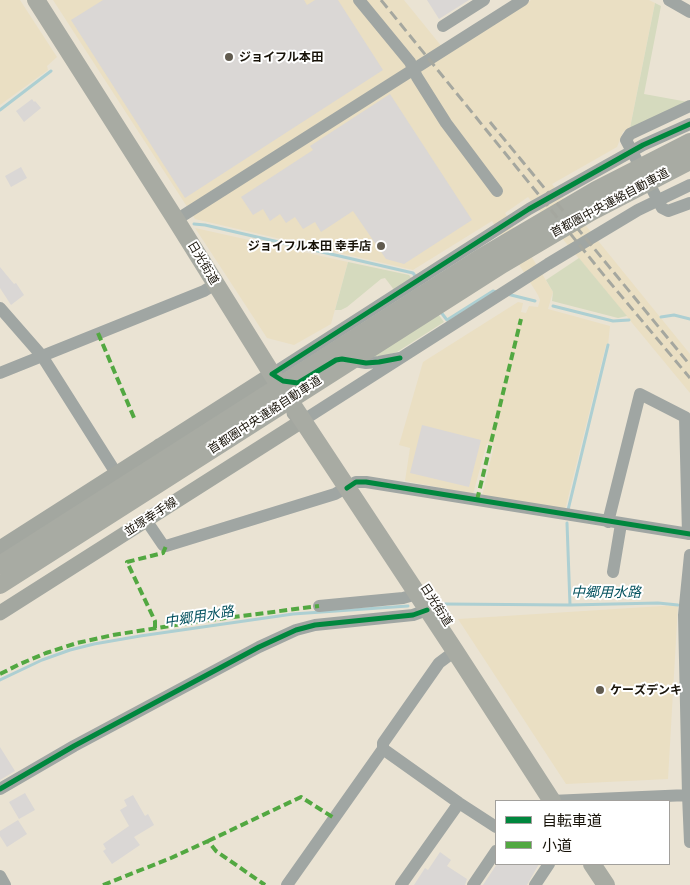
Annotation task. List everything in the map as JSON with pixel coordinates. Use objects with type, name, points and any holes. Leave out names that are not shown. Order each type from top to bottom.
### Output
[{"type":"highway","name":"日光街道","points":[[36,0],[272,374],[551,800]]},
{"type":"highway","name":"首都圏中央連絡自動車道","points":[[0,564],[480,258],[596,190],[690,142]]},
{"type":"highway","name":"首都圏中央連絡自動車道","points":[[0,585],[503,264],[591,212],[690,160]]},
{"type":"highway","points":[[593,865],[606,885]]},
{"type":"main road","points":[[0,548],[272,374]]},
{"type":"main road","points":[[158,446],[196,430],[202,429],[217,432],[226,430],[273,400],[282,403],[302,420]]},
{"type":"main road","name":"並塚幸手線","points":[[0,613],[302,420]]},
{"type":"street","points":[[359,0],[410,62],[446,123],[497,191]]},
{"type":"street","points":[[443,26],[484,0]]},
{"type":"street","points":[[176,220],[523,0]]},
{"type":"street","points":[[669,0],[690,12]]},
{"type":"street","points":[[690,106],[630,134],[626,140],[662,208],[668,211],[690,203]]},
{"type":"street","points":[[400,358],[366,363],[342,359],[336,360],[298,382],[283,380],[272,374],[485,236],[643,145],[690,124]]},
{"type":"street","points":[[302,420],[548,264],[630,215],[690,185]]},
{"type":"street","points":[[0,373],[204,291],[215,284]]},
{"type":"street","points":[[0,308],[42,356],[116,473]]},
{"type":"street","points":[[146,520],[163,545],[166,546],[335,494],[356,482],[366,482],[614,523],[689,534],[685,417],[640,394],[614,523],[613,572]]},
{"type":"street","points":[[690,555],[684,615],[690,842]]},
{"type":"street","points":[[319,606],[403,598],[417,594]]},
{"type":"street","points":[[0,789],[82,742],[259,647],[296,630],[315,625],[413,615],[427,610]]},
{"type":"street","points":[[287,885],[383,749],[383,743],[439,663],[455,651]]},
{"type":"street","points":[[383,749],[459,803],[495,825]]},
{"type":"street","points":[[575,800],[689,795]]},
{"type":"street","points":[[402,885],[459,803]]},
{"type":"street","points":[[474,885],[495,853]]},
{"type":"street","points":[[535,885],[548,865]]},
{"type":"street","points":[[0,876],[5,885]]},
{"type":"shaded area","points":[[0,0],[20,0],[57,57],[47,66],[48,70],[0,105]]},
{"type":"shaded area","name":"ジョイフル本田 幸手店","points":[[53,0],[404,0],[447,53],[531,0],[649,0],[655,3],[630,128],[623,132],[617,147],[552,184],[690,354],[690,393],[528,197],[505,213],[553,292],[548,309],[610,326],[608,345],[606,345],[565,510],[482,496],[494,446],[487,443],[473,494],[405,481],[410,448],[399,445],[423,362],[518,302],[523,303],[521,312],[526,313],[529,306],[538,307],[540,300],[538,295],[492,221],[413,270],[195,219]]},
{"type":"shaded area","points":[[195,228],[348,262],[331,324],[294,345],[267,338]]},
{"type":"shaded area","points":[[678,605],[668,779],[566,784],[458,619]]},
{"type":"green space","points":[[655,3],[661,6],[644,94],[688,102],[630,128]]},
{"type":"green space","points":[[579,258],[627,316],[618,318],[552,301],[553,292],[546,280]]},
{"type":"green space","points":[[348,262],[409,275],[444,322],[397,352],[381,357],[317,354],[401,299],[385,278],[381,279],[347,307],[335,310]]},
{"type":"building","points":[[103,0],[304,0],[307,5],[315,0],[338,0],[383,70],[185,198],[71,20]]},
{"type":"building","points":[[427,0],[469,0],[439,19]]},
{"type":"building","points":[[390,94],[472,220],[404,264],[386,259],[353,211],[321,232],[315,222],[303,229],[295,217],[286,223],[280,214],[270,221],[263,209],[253,215],[241,197],[313,150],[310,146]]},
{"type":"building","points":[[32,99],[41,108],[24,122],[16,111]]},
{"type":"building","points":[[21,167],[27,178],[11,187],[5,176]]},
{"type":"building","points":[[0,267],[14,284],[16,283],[24,295],[11,305],[0,288]]},
{"type":"building","points":[[422,425],[481,440],[469,487],[410,473]]},
{"type":"building","points":[[0,747],[15,771],[0,780]]},
{"type":"building","points":[[25,793],[35,810],[19,819],[9,802]]},
{"type":"building","points":[[133,795],[145,816],[148,814],[154,825],[134,837],[140,845],[112,864],[103,851],[106,849],[103,844],[129,826],[120,810],[127,806],[124,800]]},
{"type":"building","points":[[18,820],[27,834],[7,847],[0,836],[0,831]]},
{"type":"building","points":[[440,852],[451,860],[447,866],[467,879],[465,885],[414,885],[425,868],[428,870]]},
{"type":"building","points":[[496,865],[538,865],[527,885],[483,885]]},
{"type":"waterway","points":[[0,110],[51,71]]},
{"type":"waterway","points":[[194,224],[413,273],[416,277]]},
{"type":"waterway","points":[[440,311],[447,320],[493,291],[496,292]]},
{"type":"waterway","points":[[507,294],[535,301]]},
{"type":"waterway","points":[[553,306],[613,321],[629,320]]},
{"type":"waterway","points":[[661,317],[674,315],[690,319]]},
{"type":"waterway","points":[[568,510],[608,345]]},
{"type":"waterway","points":[[567,523],[570,605]]},
{"type":"waterway","name":"中郷用水路","points":[[444,604],[570,605],[658,603],[678,605]]},
{"type":"waterway","name":"中郷用水路","points":[[0,680],[42,660],[94,644],[293,614],[408,606]]},
{"type":"railway","points":[[381,0],[607,279],[690,378]]},
{"type":"railway","points":[[490,122],[690,365]]},
{"type":"marked path","points":[[477,500],[521,319]]},
{"type":"marked path","points":[[98,333],[135,420]]},
{"type":"marked path","points":[[155,628],[155,621],[127,562],[163,553],[166,546]]},
{"type":"marked path","points":[[0,674],[46,653],[77,643],[113,635],[319,606]]},
{"type":"marked path","points":[[208,841],[301,797],[334,818]]},
{"type":"marked path","points":[[103,885],[208,841],[216,851],[265,885]]},
{"type":"cycle path","points":[[400,358],[366,363],[342,359],[336,360],[298,383],[283,381],[272,374],[529,209],[643,145],[690,124]]},
{"type":"cycle path","points":[[347,488],[356,482],[366,482],[690,534]]},
{"type":"cycle path","points":[[0,789],[74,746],[259,647],[296,630],[315,625],[413,615],[427,610]]},
{"type":"place","name":"ジョイフル本田","points":[[229,57]]},
{"type":"place","name":"ジョイフル本田 幸手店","points":[[381,246]]},
{"type":"place","name":"ケーズデンキ","points":[[600,690]]}]
